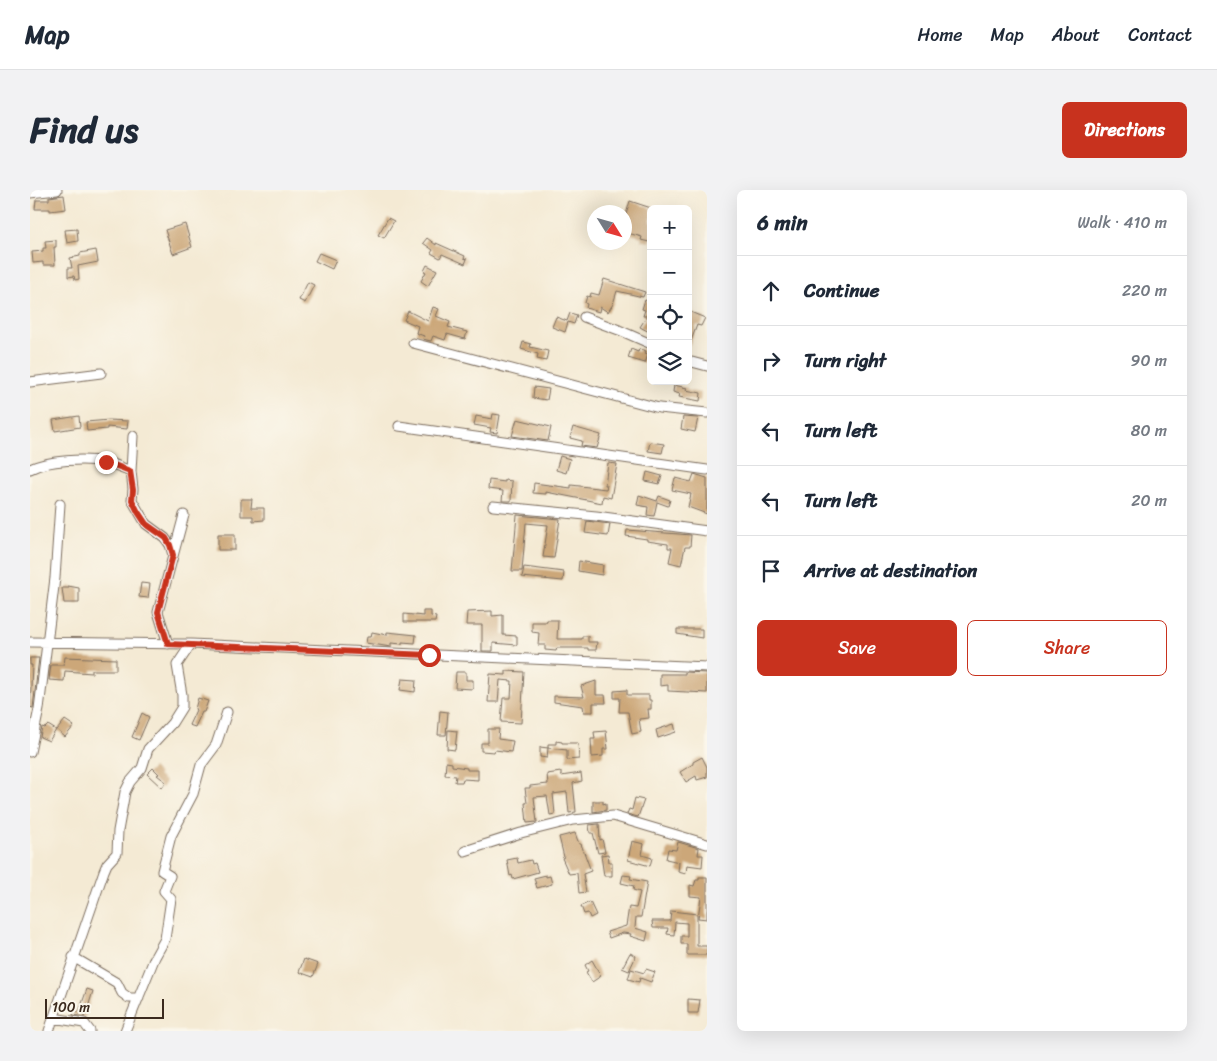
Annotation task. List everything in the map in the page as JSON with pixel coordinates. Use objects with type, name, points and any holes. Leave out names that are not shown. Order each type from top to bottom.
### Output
[{"type":"street","points":[[30,193],[57,190]]},
{"type":"street","points":[[584,317],[647,342]]},
{"type":"street","points":[[413,343],[659,408],[707,413]]},
{"type":"street","points":[[692,361],[707,366]]},
{"type":"street","points":[[30,382],[101,373]]},
{"type":"street","points":[[400,426],[707,470]]},
{"type":"street","points":[[133,436],[130,471],[133,490],[132,500],[146,524],[166,538],[173,555]]},
{"type":"street","points":[[30,469],[54,462],[85,460],[106,462],[130,471]]},
{"type":"street","points":[[30,752],[39,709],[55,578],[60,504]]},
{"type":"street","points":[[493,506],[596,516],[707,531]]},
{"type":"street","points":[[168,644],[158,612],[184,515]]},
{"type":"street","points":[[30,642],[191,644],[707,667]]},
{"type":"street","points":[[49,1031],[104,871],[116,852],[125,792],[130,782],[142,768],[148,749],[172,724],[182,707],[177,665],[191,644]]},
{"type":"street","points":[[125,1031],[155,957],[165,939],[171,899],[164,891],[170,876],[162,871],[171,836],[193,794],[201,765],[216,745],[228,712]]},
{"type":"street","points":[[465,851],[521,833],[573,820],[613,816],[707,844]]},
{"type":"street","points":[[74,957],[117,983],[122,993],[129,998],[139,998]]},
{"type":"street","points":[[53,1018],[84,1023],[90,1031]]},
{"type":"building","points":[[64,195],[66,209],[50,211],[50,209],[35,209],[36,200],[49,200],[49,197]]},
{"type":"building","points":[[630,201],[647,207],[647,242],[641,240],[642,237],[632,234],[632,205],[629,205]]},
{"type":"building","points":[[388,218],[394,221],[384,238],[378,235]]},
{"type":"building","points":[[185,224],[192,247],[173,254],[165,230]]},
{"type":"building","points":[[77,229],[78,241],[67,243],[65,230]]},
{"type":"building","points":[[427,238],[436,245],[436,243],[465,256],[464,258],[467,259],[465,264],[442,254],[440,258],[431,253],[433,250],[423,243]]},
{"type":"building","points":[[56,240],[56,247],[54,247],[55,265],[43,265],[43,262],[33,263],[32,252],[43,251],[43,248],[46,248],[45,241]]},
{"type":"building","points":[[96,250],[98,262],[78,266],[79,279],[75,280],[74,276],[68,277],[68,268],[72,268],[70,258],[80,256],[80,253]]},
{"type":"building","points":[[319,253],[336,260],[332,269],[315,261]]},
{"type":"building","points":[[427,265],[437,270],[428,286],[421,281],[426,272],[424,271]]},
{"type":"building","points":[[604,279],[645,292],[643,297],[617,291],[608,312],[600,307],[599,312],[586,308],[587,296],[590,297],[591,293],[599,295]]},
{"type":"building","points":[[308,282],[314,285],[305,303],[299,300]]},
{"type":"building","points":[[645,300],[647,301],[647,316],[643,316],[645,310],[642,309]]},
{"type":"building","points":[[433,307],[439,309],[436,316],[450,322],[448,327],[467,332],[465,339],[447,334],[445,340],[433,336],[431,341],[423,339],[424,336],[416,333],[418,326],[404,320],[408,311],[428,321]]},
{"type":"building","points":[[570,313],[577,315],[574,324],[568,322],[565,332],[552,327],[556,317],[567,321]]},
{"type":"building","points":[[692,313],[705,318],[701,326],[697,325],[692,338]]},
{"type":"building","points":[[647,316],[647,331],[640,327]]},
{"type":"building","points":[[523,342],[531,344],[530,347],[548,351],[546,361],[537,359],[538,354],[521,349]]},
{"type":"building","points":[[631,349],[638,352],[639,349],[646,351],[647,358],[645,363],[628,358]]},
{"type":"building","points":[[674,385],[687,388],[686,390],[701,393],[700,401],[679,397],[680,394],[673,392]]},
{"type":"building","points":[[534,387],[549,389],[547,400],[533,398]]},
{"type":"building","points":[[493,414],[500,415],[497,433],[490,432],[491,428],[474,425],[476,416],[492,419]]},
{"type":"building","points":[[79,416],[80,427],[55,431],[53,420]]},
{"type":"building","points":[[683,417],[698,418],[695,432],[681,429]]},
{"type":"building","points":[[517,419],[551,427],[548,441],[512,436]]},
{"type":"building","points":[[128,421],[127,429],[107,427],[107,429],[87,431],[86,422]]},
{"type":"building","points":[[573,427],[601,435],[597,448],[581,446],[582,441],[570,438]]},
{"type":"building","points":[[650,442],[664,444],[662,453],[648,451]]},
{"type":"building","points":[[560,456],[570,459],[566,473],[556,470]]},
{"type":"building","points":[[608,463],[617,464],[611,498],[603,496],[602,503],[546,492],[546,494],[533,493],[534,483],[571,488],[571,485],[606,489]]},
{"type":"building","points":[[647,472],[662,476],[659,484],[645,481]]},
{"type":"building","points":[[694,474],[707,478],[707,514],[688,507],[691,494],[672,490],[675,478],[691,482]]},
{"type":"building","points":[[489,480],[512,481],[511,501],[502,501],[503,491],[488,489]]},
{"type":"building","points":[[639,495],[657,501],[659,496],[670,500],[668,506],[657,502],[654,516],[647,515],[648,507],[637,505]]},
{"type":"building","points":[[241,499],[252,499],[251,508],[264,508],[264,520],[253,521],[253,516],[241,516]]},
{"type":"building","points":[[517,515],[560,519],[554,558],[543,557],[548,525],[526,523],[522,571],[512,571]]},
{"type":"building","points":[[587,521],[610,524],[608,536],[585,533]]},
{"type":"building","points":[[627,530],[691,535],[690,547],[685,547],[681,565],[669,562],[672,548],[668,548],[668,544],[626,536]]},
{"type":"building","points":[[218,534],[235,534],[235,550],[218,550]]},
{"type":"building","points":[[579,561],[603,565],[602,575],[578,571]]},
{"type":"building","points":[[524,567],[564,572],[563,581],[522,577]]},
{"type":"building","points":[[141,583],[150,584],[148,598],[139,597]]},
{"type":"building","points":[[68,586],[79,588],[79,603],[64,603],[62,588],[68,588]]},
{"type":"building","points":[[423,611],[431,611],[431,616],[436,617],[435,622],[404,622],[404,614],[423,616]]},
{"type":"building","points":[[492,611],[492,616],[503,615],[503,635],[517,636],[517,645],[493,643],[493,651],[482,651],[482,625],[466,625],[467,612]]},
{"type":"building","points":[[547,620],[558,620],[557,639],[582,639],[582,636],[588,636],[588,642],[597,642],[596,650],[588,650],[588,648],[557,648],[556,651],[545,650],[545,645],[538,645],[539,633],[532,632],[532,622],[546,622]]},
{"type":"building","points":[[677,629],[702,629],[702,638],[677,634]]},
{"type":"building","points":[[372,632],[387,635],[387,632],[416,635],[415,643],[391,643],[391,647],[366,643],[367,637],[371,637]]},
{"type":"building","points":[[65,657],[116,659],[116,670],[92,670],[92,673],[65,671],[64,681],[49,680],[51,665],[64,665]]},
{"type":"building","points":[[30,658],[39,658],[33,708],[30,707],[32,665],[30,665]]},
{"type":"building","points":[[506,671],[524,672],[521,723],[501,722],[503,698],[511,698],[512,681],[500,680],[498,702],[488,702],[490,674],[506,675]]},
{"type":"building","points":[[456,672],[466,672],[466,680],[473,680],[473,689],[455,688]]},
{"type":"building","points":[[685,672],[707,673],[707,693],[668,691],[668,685],[660,686],[660,674],[685,674]]},
{"type":"building","points":[[402,679],[416,680],[415,692],[400,690]]},
{"type":"building","points":[[596,681],[596,695],[605,695],[606,703],[593,703],[593,712],[584,712],[583,706],[554,702],[554,696],[584,697],[581,686]]},
{"type":"building","points":[[627,690],[627,695],[649,695],[649,700],[651,700],[651,709],[648,709],[649,718],[639,719],[641,732],[632,734],[628,712],[619,712],[620,698],[614,698],[614,691]]},
{"type":"building","points":[[198,698],[208,701],[195,727],[189,725],[196,710]]},
{"type":"building","points":[[440,711],[448,712],[446,735],[438,735]]},
{"type":"building","points":[[142,713],[149,717],[139,740],[132,737]]},
{"type":"building","points":[[65,720],[74,726],[65,737],[57,730]]},
{"type":"building","points":[[674,724],[676,732],[658,738],[656,730]]},
{"type":"building","points":[[48,725],[56,730],[49,741],[40,737],[42,727],[45,728]]},
{"type":"building","points":[[488,729],[499,729],[498,739],[513,741],[511,752],[481,751],[481,743],[488,743]]},
{"type":"building","points":[[448,730],[457,731],[455,750],[447,749]]},
{"type":"building","points":[[606,731],[608,749],[603,749],[603,756],[592,757],[591,739],[595,739],[594,732]]},
{"type":"building","points":[[556,741],[578,743],[579,759],[567,760],[567,750],[548,748],[548,744],[556,744]]},
{"type":"building","points":[[540,747],[548,748],[547,758],[540,757]]},
{"type":"building","points":[[702,757],[707,767],[707,777],[697,780],[696,776],[686,782],[680,772]]},
{"type":"building","points":[[446,762],[452,763],[452,766],[467,768],[467,770],[478,770],[478,780],[463,779],[462,782],[455,782],[456,776],[445,775]]},
{"type":"building","points":[[153,768],[159,774],[157,775],[166,782],[162,788],[147,774]]},
{"type":"building","points":[[561,772],[561,776],[581,773],[582,781],[573,783],[576,812],[569,813],[567,792],[553,794],[555,814],[550,815],[547,796],[534,797],[537,822],[527,823],[525,788],[548,784],[547,774]]},
{"type":"building","points":[[635,798],[644,800],[638,817],[627,814],[629,809],[632,810]]},
{"type":"building","points":[[593,801],[603,801],[603,804],[606,803],[606,810],[593,812]]},
{"type":"building","points":[[599,824],[600,840],[602,839],[605,852],[598,853],[589,825]]},
{"type":"building","points":[[575,833],[591,871],[583,874],[586,892],[579,893],[577,873],[569,874],[562,858],[564,857],[559,837]]},
{"type":"building","points":[[632,841],[644,844],[642,855],[652,858],[650,866],[628,860]]},
{"type":"building","points":[[678,842],[699,848],[698,855],[703,855],[702,867],[687,865],[686,874],[678,872],[679,862],[666,859],[668,849],[676,850]]},
{"type":"building","points":[[608,854],[609,862],[612,862],[612,876],[604,876],[601,855]]},
{"type":"building","points":[[517,858],[518,863],[531,860],[532,864],[535,863],[538,872],[513,879],[512,875],[510,876],[507,860]]},
{"type":"building","points":[[546,875],[546,877],[550,876],[552,884],[537,888],[534,878]]},
{"type":"building","points":[[623,875],[631,876],[630,879],[647,882],[641,917],[636,917],[635,928],[648,932],[646,941],[630,936],[631,934],[623,933],[609,938],[607,932],[626,926],[629,907],[636,908],[640,892],[633,890],[634,886],[621,883]]},
{"type":"building","points":[[699,877],[707,877],[707,919],[698,918],[701,897],[690,896],[690,885],[694,886]]},
{"type":"building","points":[[590,902],[596,915],[590,918],[588,913],[584,914],[581,906]]},
{"type":"building","points":[[671,911],[697,914],[697,946],[707,946],[707,955],[687,955],[687,944],[681,944],[681,936],[687,936],[687,923],[675,922],[674,935],[667,934],[668,928],[653,928],[652,921],[670,921]]},
{"type":"building","points":[[630,953],[636,956],[629,971],[622,968]]},
{"type":"building","points":[[304,959],[318,964],[313,977],[299,972]]},
{"type":"building","points":[[592,960],[601,976],[592,982],[586,972],[588,971],[585,965]]},
{"type":"building","points":[[631,969],[644,973],[646,969],[655,972],[651,982],[640,978],[639,982],[628,979]]},
{"type":"building","points":[[87,989],[93,991],[85,1017],[73,1015],[74,1011],[79,1012]]},
{"type":"building","points":[[688,999],[700,1000],[698,1013],[688,1013]]},
{"type":"route","points":[[106,462],[130,471],[133,490],[132,500],[138,512],[146,524],[166,538],[170,545],[173,555],[158,612],[168,644],[429,655]]}]
